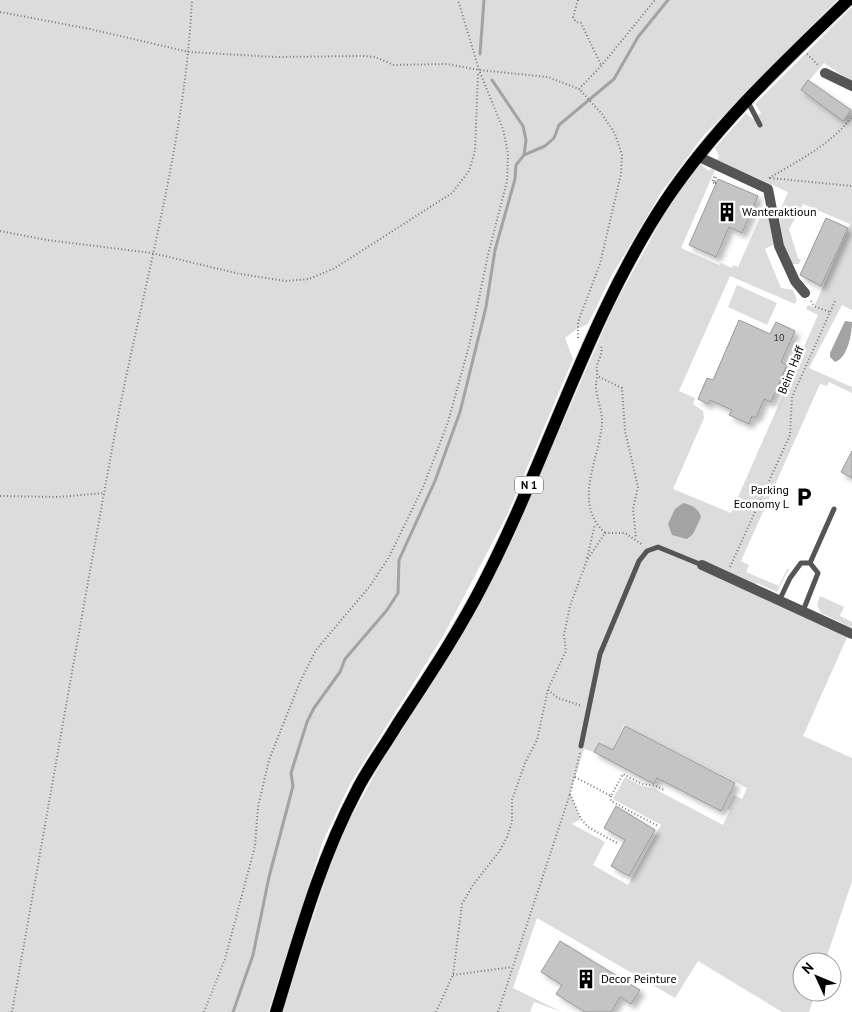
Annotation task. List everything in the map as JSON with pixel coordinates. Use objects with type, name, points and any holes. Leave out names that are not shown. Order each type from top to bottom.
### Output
[{"type":"main road","name":"N 1","points":[[276,1012],[314,889],[336,832],[358,788],[446,650],[483,585],[628,264],[665,202],[697,156],[746,99],[848,0]]},
{"type":"street","points":[[825,73],[852,86]]},
{"type":"street","points":[[697,156],[768,189],[771,196],[779,246],[795,281],[805,293]]},
{"type":"street","points":[[702,565],[852,634]]},
{"type":"lane","points":[[746,99],[760,125]]},
{"type":"lane","points":[[810,563],[834,509]]},
{"type":"lane","points":[[582,746],[600,654],[640,561],[647,551],[658,547],[702,565]]},
{"type":"lane","points":[[779,601],[796,568],[801,563],[810,563]]},
{"type":"lane","points":[[803,612],[818,579],[818,573],[810,563]]},
{"type":"path","points":[[12,1012],[105,493],[171,164],[189,52],[192,0]]},
{"type":"path","points":[[204,1012],[225,959],[255,846],[258,807],[269,760],[300,682],[316,650],[370,586],[389,558],[424,486],[448,422],[469,346],[488,255],[507,181],[508,154],[503,129],[478,70],[458,0]]},
{"type":"path","points":[[578,0],[573,17],[576,22],[581,24],[601,66]]},
{"type":"path","points":[[579,89],[601,66],[655,0]]},
{"type":"path","points":[[0,12],[90,29],[189,52],[276,57],[375,57],[394,64],[448,64],[478,70],[548,77],[579,89],[602,114],[615,134],[622,155],[621,174],[600,264],[578,322],[579,339],[590,345],[601,346],[603,352],[597,368],[599,377],[596,386],[602,423],[591,472],[588,506],[595,524],[605,533],[625,533],[636,538],[647,551]]},
{"type":"path","points":[[799,48],[812,58],[825,73]]},
{"type":"path","points":[[0,232],[152,253],[240,274],[286,281],[309,279],[335,268],[452,193],[469,171],[475,151],[478,70]]},
{"type":"path","points":[[761,186],[769,178],[807,157],[844,127],[852,117]]},
{"type":"path","points":[[714,182],[712,182],[716,173]]},
{"type":"path","points":[[769,178],[852,186]]},
{"type":"path","points":[[805,293],[814,306],[830,312]]},
{"type":"path","name":"Beim Haff","points":[[726,576],[790,435],[792,397],[836,299]]},
{"type":"path","points":[[599,377],[622,388],[625,431],[638,487],[633,509],[636,538]]},
{"type":"path","points":[[0,496],[58,497],[105,493]]},
{"type":"path","points":[[436,1012],[453,975],[462,904],[473,885],[499,852],[512,822],[512,800],[525,763],[537,740],[548,690],[566,651],[564,635],[566,625],[587,560],[595,524]]},
{"type":"path","points":[[587,560],[605,533]]},
{"type":"path","points":[[548,690],[558,698],[574,702],[588,710]]},
{"type":"path","points":[[498,1012],[570,794],[582,746]]},
{"type":"path","points":[[658,826],[611,801],[611,796],[623,774],[642,784],[656,786],[664,790]]},
{"type":"path","points":[[574,777],[611,796]]},
{"type":"path","points":[[570,794],[581,818],[588,827],[617,843]]},
{"type":"path","points":[[453,975],[512,967]]},
{"type":"shaded area","points":[[0,0],[837,0],[704,135],[662,191],[612,275],[588,324],[565,338],[573,359],[507,515],[442,638],[350,784],[323,841],[268,1012],[0,1012]]},
{"type":"shaded area","points":[[852,7],[852,82],[824,63],[801,90],[843,121],[852,109],[852,310],[842,305],[809,368],[852,387],[852,393],[829,382],[827,386],[820,384],[741,561],[749,565],[746,572],[779,586],[787,569],[789,569],[777,592],[757,583],[755,589],[849,633],[803,736],[852,758],[852,881],[828,952],[792,952],[792,1002],[812,1002],[809,1012],[782,1012],[698,961],[675,998],[537,918],[513,988],[562,1012],[534,1002],[530,1012],[282,1012],[331,863],[349,821],[381,763],[460,639],[522,516],[614,306],[669,206],[700,164],[709,171],[712,168],[715,170],[681,248],[719,265],[721,263],[732,268],[733,265],[738,267],[762,213],[768,212],[773,245],[765,249],[781,288],[793,290],[797,300],[795,304],[730,276],[679,391],[695,398],[693,404],[703,411],[704,418],[673,489],[731,513],[818,315],[806,309],[808,305],[814,307],[850,224],[803,204],[789,229],[798,258],[801,260],[799,264],[792,264],[784,247],[779,213],[788,192],[717,160],[719,156],[715,148],[746,113],[753,119],[761,113],[755,104]],"holes":[[[624,725],[747,788],[742,799],[734,795],[727,809],[730,811],[723,825],[653,788],[642,786],[625,777],[613,799],[661,825],[628,885],[593,865],[605,842],[572,824],[581,819],[570,794],[584,749],[594,752],[599,743],[613,750]]]},
{"type":"shaded area","points":[[737,285],[777,303],[767,325],[728,307]]},
{"type":"shaded area","points":[[845,321],[852,322],[850,338],[843,356],[835,362],[830,357],[830,353]]},
{"type":"shaded area","points":[[683,503],[694,507],[701,517],[693,534],[687,539],[672,535],[668,524],[675,509]]},
{"type":"shaded area","points":[[820,596],[844,607],[840,616],[852,622],[852,628],[821,613],[817,605]]},
{"type":"building","points":[[808,80],[851,110],[843,121],[801,90]]},
{"type":"building","name":"Wanteraktioun","points":[[718,179],[758,196],[742,233],[729,227],[716,257],[689,245]]},
{"type":"building","points":[[826,218],[848,228],[821,286],[800,275]]},
{"type":"building","points":[[739,320],[770,334],[776,322],[795,331],[781,362],[787,365],[771,402],[764,399],[756,418],[752,416],[749,424],[729,415],[732,410],[710,400],[708,404],[698,399],[707,378],[713,380]]},
{"type":"building","points":[[852,451],[852,478],[841,472]]},
{"type":"building","points":[[625,726],[735,783],[721,811],[657,778],[654,784],[594,752],[599,743],[613,750]]},
{"type":"building","points":[[616,806],[655,830],[629,876],[611,866],[625,840],[604,828]]},
{"type":"building","name":"Decor Peinture","points":[[560,941],[640,990],[631,1004],[620,997],[611,1012],[585,1012],[556,994],[562,985],[541,972]]},
{"type":"waterway","points":[[480,54],[484,0]]},
{"type":"waterway","points":[[524,155],[545,146],[554,138],[559,125],[614,79],[638,37],[668,0]]},
{"type":"waterway","points":[[233,1012],[253,955],[269,877],[293,786],[291,773],[307,722],[314,708],[340,672],[345,659],[387,610],[398,593],[399,560],[435,481],[460,412],[486,307],[495,250],[515,179],[516,165],[524,155],[526,140],[523,126],[492,80]]},
{"type":"place","name":"Wanteraktioun","points":[[727,212]]},
{"type":"place","name":"Parking Economy L","points":[[804,497]]},
{"type":"place","name":"Decor Peinture","points":[[586,979]]}]
